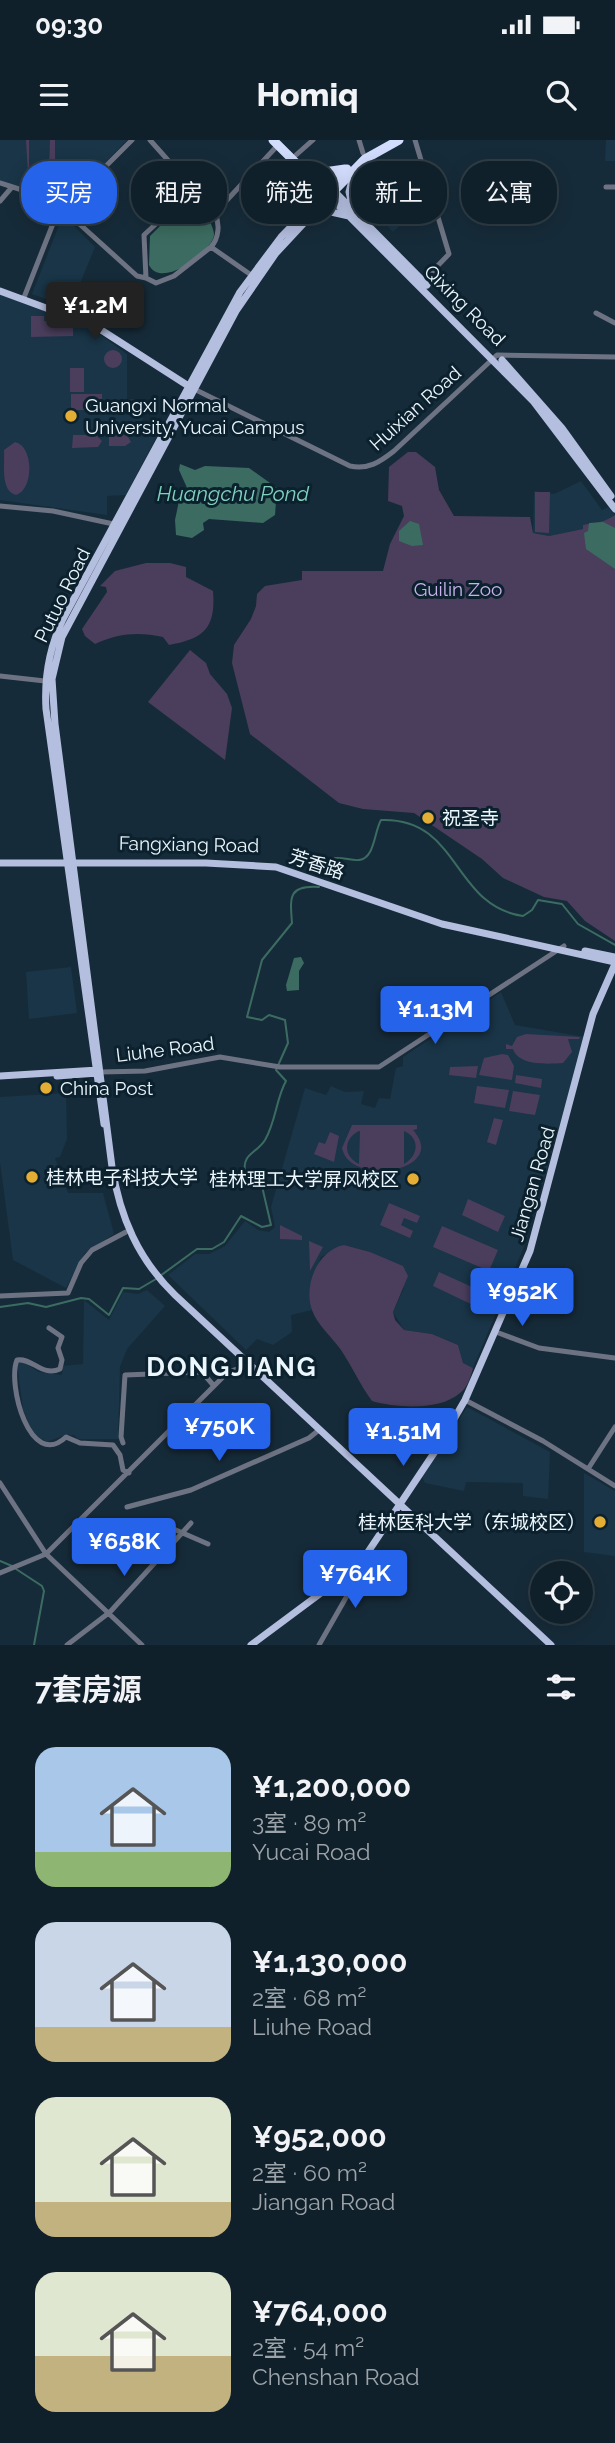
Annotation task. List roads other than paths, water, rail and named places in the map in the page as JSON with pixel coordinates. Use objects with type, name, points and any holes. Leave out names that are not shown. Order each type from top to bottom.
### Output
[{"type":"highway","points":[[361,161],[389,140]]},
{"type":"highway","points":[[362,161],[399,140]]},
{"type":"highway","name":"Qixing Road","points":[[277,142],[300,161]]},
{"type":"highway","name":"Qixing Road","points":[[277,142],[297,161]]},
{"type":"highway","points":[[337,183],[351,169]]},
{"type":"main road","points":[[351,182],[351,204]]},
{"type":"main road","name":"Qixing Road","points":[[337,199],[351,213]]},
{"type":"main road","name":"Putuo Road","points":[[97,1071],[53,708],[54,663],[62,636],[119,525],[254,277],[299,224]]},
{"type":"main road","name":"Qixing Road","points":[[362,224],[496,357],[615,509]]},
{"type":"main road","name":"Qixing Road","points":[[363,224],[423,281],[562,428],[615,502]]},
{"type":"main road","points":[[0,291],[105,331],[151,365],[193,389]]},
{"type":"main road","name":"Putuo Road","points":[[71,861],[46,709],[46,681],[56,634],[119,525]]},
{"type":"main road","points":[[0,861],[71,861]]},
{"type":"main road","name":"芳香路","points":[[71,861],[251,864],[276,867],[442,924],[562,948]]},
{"type":"main road","points":[[562,948],[615,961]]},
{"type":"main road","name":"Jiangan Road","points":[[398,1504],[465,1400],[534,1239],[593,1014],[615,961]]},
{"type":"main road","points":[[97,1071],[112,1184],[126,1232],[160,1282],[551,1645]]},
{"type":"main road","points":[[97,1071],[118,1200],[134,1241],[153,1273]]},
{"type":"main road","name":"Liuhe Road","points":[[0,1078],[97,1071]]},
{"type":"main road","points":[[251,1645],[360,1564],[398,1504]]},
{"type":"main road","points":[[398,1504],[545,1645]]},
{"type":"street","points":[[111,161],[132,140]]},
{"type":"street","points":[[150,140],[169,161]]},
{"type":"street","points":[[296,155],[313,140]]},
{"type":"street","points":[[359,140],[363,153]]},
{"type":"street","points":[[415,140],[449,254],[423,281]]},
{"type":"street","points":[[227,199],[277,142]]},
{"type":"street","points":[[0,183],[21,191]]},
{"type":"street","points":[[0,201],[12,187]]},
{"type":"street","points":[[606,187],[615,187]]},
{"type":"street","points":[[23,300],[53,224]]},
{"type":"street","points":[[77,224],[136,276],[156,284],[166,280],[211,247],[216,241],[217,224]]},
{"type":"street","points":[[146,278],[144,235],[156,224]]},
{"type":"street","points":[[211,247],[254,277]]},
{"type":"street","points":[[596,313],[615,323]]},
{"type":"street","points":[[496,357],[615,357]]},
{"type":"street","name":"Huixian Road","points":[[193,389],[350,466],[360,468],[378,463],[394,451],[496,357]]},
{"type":"street","points":[[0,506],[53,512],[119,525]]},
{"type":"street","points":[[0,676],[46,681]]},
{"type":"street","name":"Liuhe Road","points":[[97,1071],[145,1071],[220,1057],[277,1066],[386,1065],[487,999],[525,969],[562,948]]},
{"type":"street","points":[[0,1296],[68,1293],[81,1264],[92,1250],[126,1232]]},
{"type":"street","points":[[49,1328],[62,1337],[58,1348],[62,1360],[60,1369],[43,1371],[23,1359],[15,1364],[15,1385],[29,1431],[39,1441],[52,1445],[66,1437],[80,1443],[113,1445],[120,1455],[123,1470],[129,1473]]},
{"type":"street","points":[[496,1332],[539,1348],[615,1358]]},
{"type":"street","points":[[0,1573],[46,1555],[214,1385],[228,1372],[248,1366]]},
{"type":"street","points":[[124,1443],[121,1437],[125,1375],[202,1372],[214,1385]]},
{"type":"street","points":[[465,1400],[543,1441],[615,1486]]},
{"type":"street","points":[[588,1469],[615,1427]]},
{"type":"street","points":[[127,1507],[191,1490],[310,1438],[318,1431]]},
{"type":"street","points":[[0,1483],[46,1555],[110,1612],[142,1645]]},
{"type":"street","points":[[155,1521],[208,1544]]},
{"type":"street","points":[[67,1645],[110,1612],[191,1524]]},
{"type":"street","points":[[319,1645],[360,1573],[360,1564]]},
{"type":"street","points":[[327,1632],[328,1645]]},
{"type":"water","points":[[211,224],[214,235],[205,250],[185,266],[164,273],[155,272],[149,265],[150,236],[161,225]]},
{"type":"water","name":"Huangchu Pond","points":[[180,464],[195,470],[205,466],[249,468],[277,488],[275,515],[263,523],[209,519],[203,523],[204,530],[192,538],[176,535],[175,520],[179,501],[188,490],[179,470]]},
{"type":"water","points":[[410,521],[419,524],[423,545],[412,546],[399,541],[399,531]]},
{"type":"water","points":[[603,522],[615,528],[615,569],[586,549],[584,533],[588,531],[589,523]]},
{"type":"water","points":[[301,957],[304,963],[299,971],[299,990],[287,991],[286,985],[294,958]]},
{"type":"waterway","points":[[327,873],[328,863],[335,858],[359,860],[368,855],[381,820],[407,823],[427,832],[442,846],[482,896],[500,909],[523,916],[532,910],[538,900],[562,904],[578,924],[615,945]]},
{"type":"waterway","points":[[160,1276],[197,1249],[212,1249],[224,1242],[241,1216],[262,1227],[271,1225],[261,1182],[245,1171],[245,1165],[248,1157],[265,1140],[272,1125],[286,1081],[276,1070],[288,1043],[285,1020],[269,1015],[262,1020],[247,1017],[262,960],[292,923],[293,894],[301,888],[319,887]]},
{"type":"waterway","points":[[0,1307],[28,1303],[46,1307],[81,1298],[89,1299],[109,1315],[123,1288],[139,1289],[156,1279]]},
{"type":"waterway","points":[[0,1561],[12,1566]]},
{"type":"waterway","points":[[16,1569],[42,1586],[44,1591],[34,1645]]},
{"type":"place","name":"Guangxi Normal University, Yucai Campus","points":[[71,416]]},
{"type":"place","name":"祝圣寺","points":[[428,818]]},
{"type":"place","name":"China Post","points":[[46,1088]]},
{"type":"place","name":"桂林电子科技大学","points":[[32,1177]]},
{"type":"place","name":"桂林理工大学屏风校区","points":[[413,1179]]},
{"type":"place","name":"桂林医科大学（东城校区）","points":[[600,1522]]},
{"type":"district","name":"DONGJIANG","points":[[232,1367]]},
{"type":"park label","name":"Guilin Zoo","points":[[458,589]]}]
